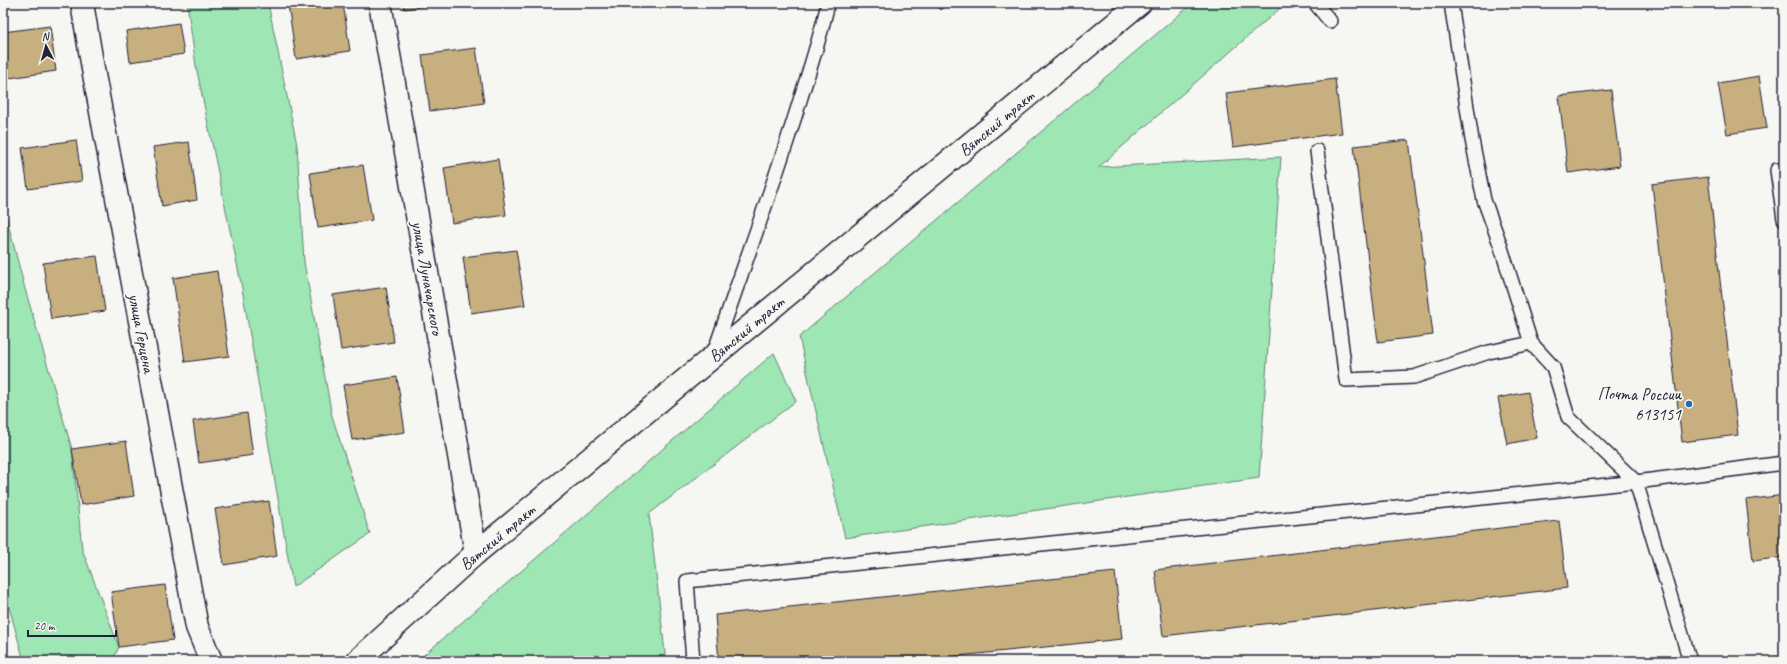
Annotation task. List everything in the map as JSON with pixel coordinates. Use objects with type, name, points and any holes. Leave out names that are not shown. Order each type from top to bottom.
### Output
[{"type":"street","name":"улица Герцена","points":[[82,3],[94,77],[197,626],[211,661]]},
{"type":"street","name":"улица Луначарского","points":[[380,3],[476,553]]},
{"type":"street","name":"Вятский тракт","points":[[357,661],[476,553],[1140,3]]},
{"type":"lane","points":[[713,357],[740,276],[782,161],[821,37],[828,3]]},
{"type":"lane","points":[[1315,3],[1330,21]]},
{"type":"lane","points":[[1452,3],[1472,140],[1484,200],[1500,244],[1531,343],[1553,367],[1568,417],[1636,482],[1690,661]]},
{"type":"lane","points":[[1317,151],[1346,380],[1414,377],[1489,352],[1531,343]]},
{"type":"lane","points":[[1777,170],[1784,219]]},
{"type":"lane","points":[[693,661],[687,581],[1636,482],[1784,463]]},
{"type":"green space","points":[[187,3],[268,3],[297,145],[304,262],[332,416],[370,534],[293,587],[242,288],[196,66]]},
{"type":"green space","points":[[1193,3],[1286,3],[1099,167],[1281,157],[1259,478],[845,538],[799,337]]},
{"type":"green space","points":[[3,204],[25,289],[72,449],[82,549],[119,647],[112,661],[24,661],[7,600],[3,562]]},
{"type":"green space","points":[[774,353],[796,401],[649,514],[666,661],[417,661]]},
{"type":"building","points":[[343,3],[350,51],[296,59],[288,4]]},
{"type":"building","points":[[403,3],[446,3],[404,9]]},
{"type":"building","points":[[934,3],[948,3],[940,10]]},
{"type":"building","points":[[179,23],[184,54],[130,62],[126,31]]},
{"type":"building","points":[[50,26],[56,71],[3,79],[3,32]]},
{"type":"building","points":[[476,48],[484,103],[430,111],[422,55]]},
{"type":"building","points":[[1759,76],[1767,128],[1727,134],[1718,83]]},
{"type":"building","points":[[1335,79],[1342,133],[1233,147],[1226,93]]},
{"type":"building","points":[[1611,90],[1620,166],[1568,173],[1559,96]]},
{"type":"building","points":[[76,140],[82,181],[28,189],[22,148]]},
{"type":"building","points":[[1409,140],[1433,335],[1378,342],[1354,146]]},
{"type":"building","points":[[189,142],[197,200],[162,206],[153,147]]},
{"type":"building","points":[[498,159],[506,215],[452,223],[444,168]]},
{"type":"building","points":[[363,165],[372,220],[318,228],[310,173]]},
{"type":"building","points":[[1708,177],[1738,435],[1682,442],[1652,184]]},
{"type":"building","points":[[516,250],[525,305],[471,313],[463,257]]},
{"type":"building","points":[[97,256],[105,311],[51,319],[43,263]]},
{"type":"building","points":[[217,271],[229,356],[185,362],[173,278]]},
{"type":"building","points":[[386,287],[394,342],[341,350],[333,295]]},
{"type":"building","points":[[397,377],[405,432],[352,440],[343,385]]},
{"type":"building","points":[[1528,392],[1537,438],[1507,444],[1498,398]]},
{"type":"building","points":[[247,413],[253,455],[199,463],[193,421]]},
{"type":"building","points":[[126,441],[134,496],[81,505],[72,449]]},
{"type":"building","points":[[1784,495],[1784,557],[1753,561],[1746,500]]},
{"type":"building","points":[[269,501],[277,556],[224,565],[215,509]]},
{"type":"building","points":[[1559,521],[1567,588],[1163,636],[1155,570]]},
{"type":"building","points":[[1115,572],[1122,639],[910,661],[719,661],[715,615]]},
{"type":"building","points":[[165,585],[173,640],[119,647],[111,592]]},
{"type":"building","points":[[6,653],[7,661],[3,661],[3,654]]},
{"type":"place","name":"Почта России 613151","points":[[1689,404]]}]
